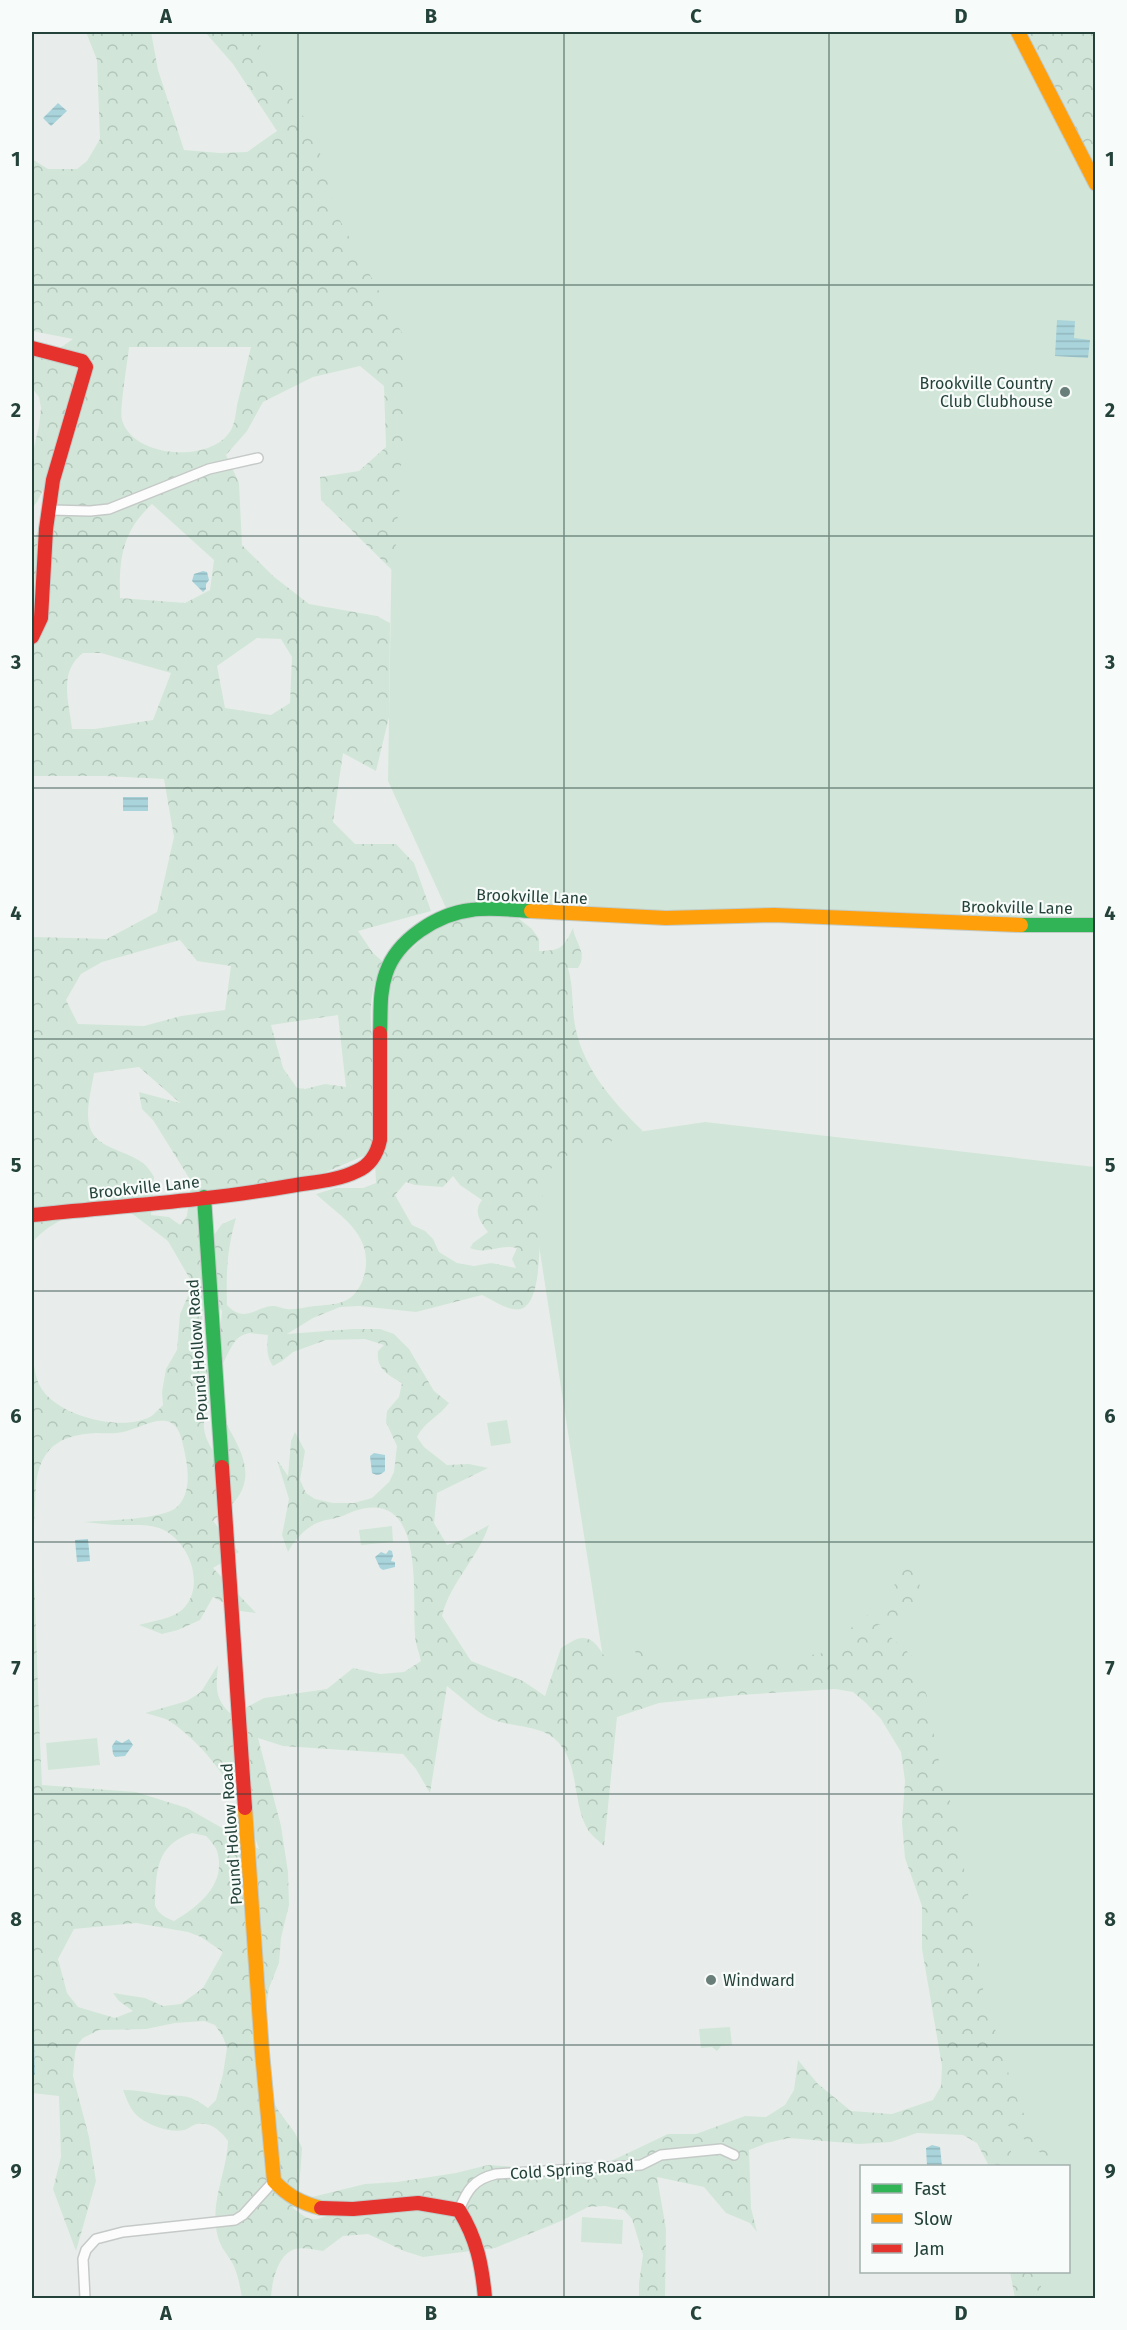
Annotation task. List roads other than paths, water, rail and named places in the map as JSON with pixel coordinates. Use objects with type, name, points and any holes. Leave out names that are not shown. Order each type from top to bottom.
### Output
[{"type":"street","points":[[1018,32],[1095,184]]},
{"type":"street","points":[[32,348],[86,363],[53,480],[46,529],[41,618],[32,637]]},
{"type":"street","points":[[50,510],[109,509],[209,469],[258,458]]},
{"type":"street","name":"Brookville Lane","points":[[32,1215],[263,1191],[325,1180],[356,1172],[369,1164],[378,1151],[380,1140],[381,1011],[387,968],[395,954],[407,941],[439,920],[454,914],[474,909],[494,909],[666,918],[774,915],[1004,925],[1095,925]]},
{"type":"street","name":"Pound Hollow Road","points":[[204,1197],[262,2052],[274,2181]]},
{"type":"street","name":"Cold Spring Road","points":[[459,2210],[465,2194],[476,2181],[496,2174],[641,2164],[661,2155],[721,2149],[734,2156]]},
{"type":"street","points":[[85,2298],[83,2259],[86,2250],[96,2238],[123,2232],[235,2220],[244,2214],[274,2181],[290,2196],[305,2204],[321,2208],[418,2203],[459,2210],[474,2232],[479,2247],[485,2298]]},
{"type":"water","points":[[58,103],[67,111],[51,126],[43,118]]},
{"type":"water","points":[[1057,320],[1075,321],[1074,338],[1090,340],[1088,358],[1055,356]]},
{"type":"water","points":[[207,572],[209,580],[203,592],[192,581],[194,574]]},
{"type":"water","points":[[123,797],[148,797],[148,811],[123,811]]},
{"type":"water","points":[[374,1453],[385,1455],[385,1471],[379,1475],[372,1473],[370,1456]]},
{"type":"water","points":[[88,1539],[90,1561],[77,1562],[75,1540]]},
{"type":"water","points":[[389,1550],[392,1551],[391,1561],[395,1562],[395,1567],[383,1570],[375,1557],[381,1552],[386,1554]]},
{"type":"water","points":[[129,1739],[133,1745],[125,1756],[115,1757],[112,1746],[116,1740],[122,1743]]},
{"type":"water","points":[[32,1943],[35,2075],[32,2074]]},
{"type":"water","points":[[932,2145],[940,2147],[942,2165],[927,2165],[926,2148]]},
{"type":"place","name":"Brookville Country Club Clubhouse","points":[[1065,392]]},
{"type":"place","name":"Windward","points":[[711,1980]]}]
